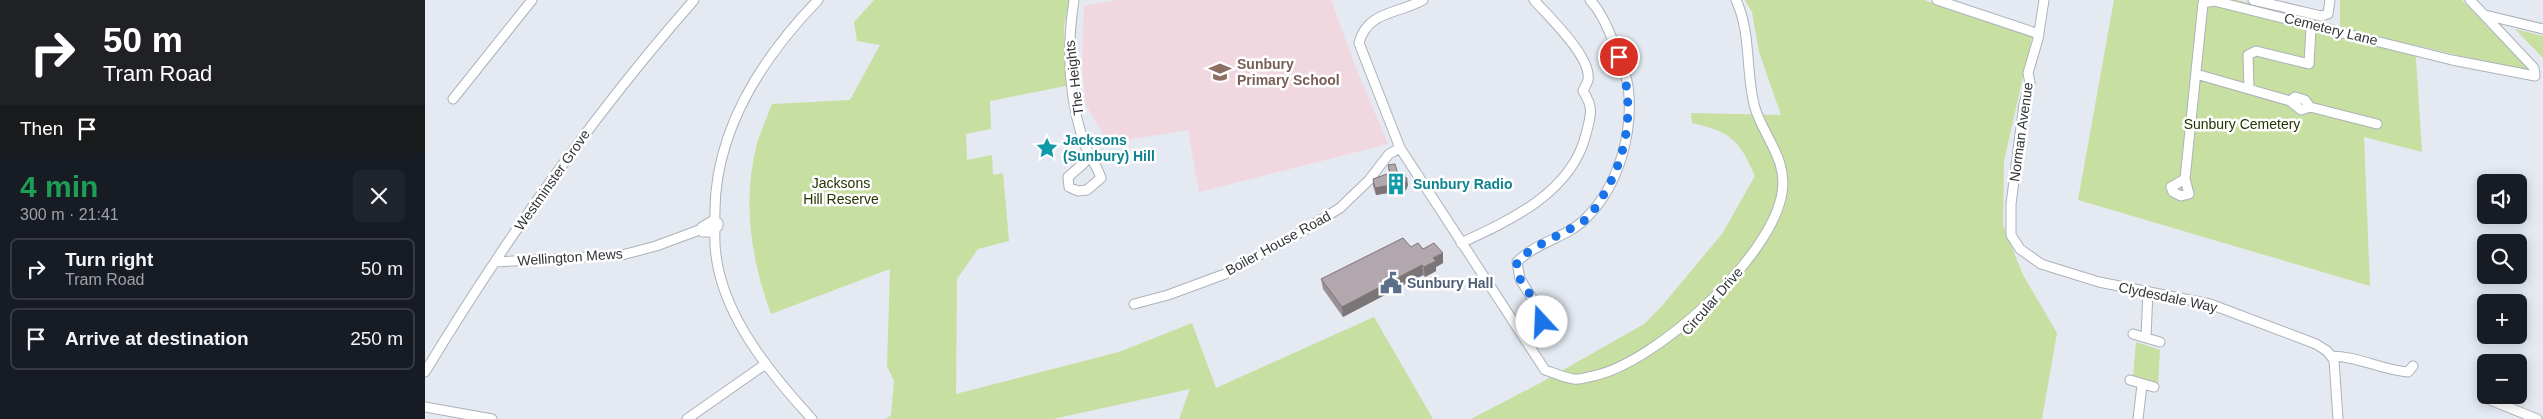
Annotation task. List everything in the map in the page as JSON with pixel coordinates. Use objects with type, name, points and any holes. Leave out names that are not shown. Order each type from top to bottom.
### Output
[{"type":"street","points":[[453,99],[532,0]]},
{"type":"street","name":"Westminster Grove","points":[[425,372],[495,262],[568,154],[624,80],[694,0]]},
{"type":"street","points":[[812,419],[764,365],[747,340],[728,300],[709,228],[727,137],[741,104],[767,59],[817,0]]},
{"type":"street","name":"The Heights","points":[[1074,0],[1069,39],[1069,58],[1079,118],[1088,155]]},
{"type":"street","points":[[1423,0],[1373,19],[1360,37],[1359,43],[1400,148],[1545,370],[1560,381],[1581,385],[1613,380],[1627,374]]},
{"type":"street","points":[[1461,243],[1506,222],[1535,202],[1569,172],[1585,141],[1591,106],[1583,91],[1588,82],[1588,75],[1574,48],[1534,0]]},
{"type":"street","points":[[1529,346],[1538,337],[1542,314],[1520,279],[1517,262],[1588,217],[1611,183],[1618,167],[1626,133],[1628,106],[1626,78],[1603,16],[1590,0]]},
{"type":"street","name":"Circular Drive","points":[[1663,353],[1704,314],[1749,259],[1771,224],[1783,191],[1783,173],[1778,152],[1756,107],[1748,38],[1736,0]]},
{"type":"street","points":[[1937,0],[2039,34]]},
{"type":"street","name":"Norman Avenue","points":[[2029,258],[2020,250],[2011,235],[2011,213],[2024,104],[2030,83],[2028,73],[2039,34],[2044,0]]},
{"type":"street","points":[[2253,0],[2321,16],[2328,14],[2330,0]]},
{"type":"street","points":[[2470,0],[2485,15],[2543,29]]},
{"type":"street","name":"Cemetery Lane","points":[[2185,179],[2203,2],[2207,1],[2249,8],[2314,26],[2535,76],[2534,68],[2485,15]]},
{"type":"street","points":[[2249,89],[2248,55],[2256,51],[2309,64],[2311,28],[2314,26]]},
{"type":"street","points":[[2196,74],[2290,101],[2293,98],[2302,98],[2310,106],[2377,124]]},
{"type":"street","name":"Boiler House Road","points":[[1135,304],[1168,296],[1225,274],[1317,223],[1351,198],[1369,180],[1389,154],[1400,148]]},
{"type":"street","name":"Wellington Mews","points":[[495,262],[622,255],[657,246],[709,228]]},
{"type":"street","name":"Clydesdale Way","points":[[2029,258],[2041,264],[2099,282],[2210,304],[2316,344],[2331,356]]},
{"type":"street","points":[[2146,336],[2148,291]]},
{"type":"street","points":[[2133,334],[2146,336],[2160,342]]},
{"type":"street","points":[[2339,419],[2334,360],[2331,356],[2348,355],[2399,372],[2408,372],[2413,366]]},
{"type":"street","points":[[687,419],[764,365]]},
{"type":"street","points":[[2130,380],[2154,387]]},
{"type":"street","points":[[2138,419],[2142,385]]},
{"type":"street","points":[[2500,404],[2537,419]]},
{"type":"street","points":[[425,408],[450,410],[492,419]]},
{"type":"shaded area","name":"Sunbury Primary School","points":[[1117,0],[1331,0],[1359,76],[1388,144],[1199,192],[1188,130],[1108,143],[1086,105],[1082,67],[1084,6]]},
{"type":"green space","name":"Jacksons Hill Reserve","points":[[874,0],[1069,0],[1064,27],[1066,86],[990,101],[991,129],[966,134],[967,160],[992,155],[993,175],[1003,173],[1009,241],[978,249],[957,279],[956,394],[1119,352],[1192,323],[1216,388],[1374,317],[1433,419],[1179,419],[1190,389],[1053,419],[886,419],[891,415],[894,381],[887,366],[890,269],[771,314],[758,272],[751,230],[750,209],[752,166],[757,144],[772,104],[850,100],[880,45],[857,41],[854,22]]},
{"type":"green space","points":[[1745,0],[1924,0],[2032,37],[2004,161],[2003,225],[2023,275],[2057,333],[2042,419],[1471,419],[1542,382],[1644,324],[1661,307],[1722,234],[1755,176],[1744,154],[1733,139],[1706,126],[1692,123],[1691,113],[1781,115],[1759,52],[1752,12]]},
{"type":"green space","name":"Sunbury Cemetery","points":[[2114,0],[2237,0],[2340,26],[2340,0],[2462,0],[2532,73],[2415,45],[2422,152],[2364,137],[2370,286],[2078,200]]},
{"type":"green space","points":[[2515,29],[2543,36],[2543,58]]},
{"type":"green space","points":[[2136,342],[2160,350],[2158,385],[2133,377]]},
{"type":"building","points":[[1395,164],[1398,174],[1407,178],[1406,182],[1375,188],[1373,179],[1390,173],[1388,165]]},
{"type":"building","points":[[1403,238],[1411,247],[1418,243],[1423,249],[1434,243],[1443,253],[1433,258],[1436,261],[1424,267],[1422,265],[1342,307],[1321,279]]},
{"type":"place","name":"Sunbury Primary School","points":[[1220,72]]},
{"type":"place","name":"Jacksons (Sunbury) Hill","points":[[1047,148]]},
{"type":"place","name":"Sunbury Radio","points":[[1396,184]]},
{"type":"place","name":"Sunbury Hall","points":[[1391,283]]},
{"type":"route","points":[[1542,322],[1541,311],[1520,279],[1516,266],[1517,262],[1518,259],[1585,220],[1611,183],[1618,167],[1628,118],[1628,88],[1619,57]]}]
